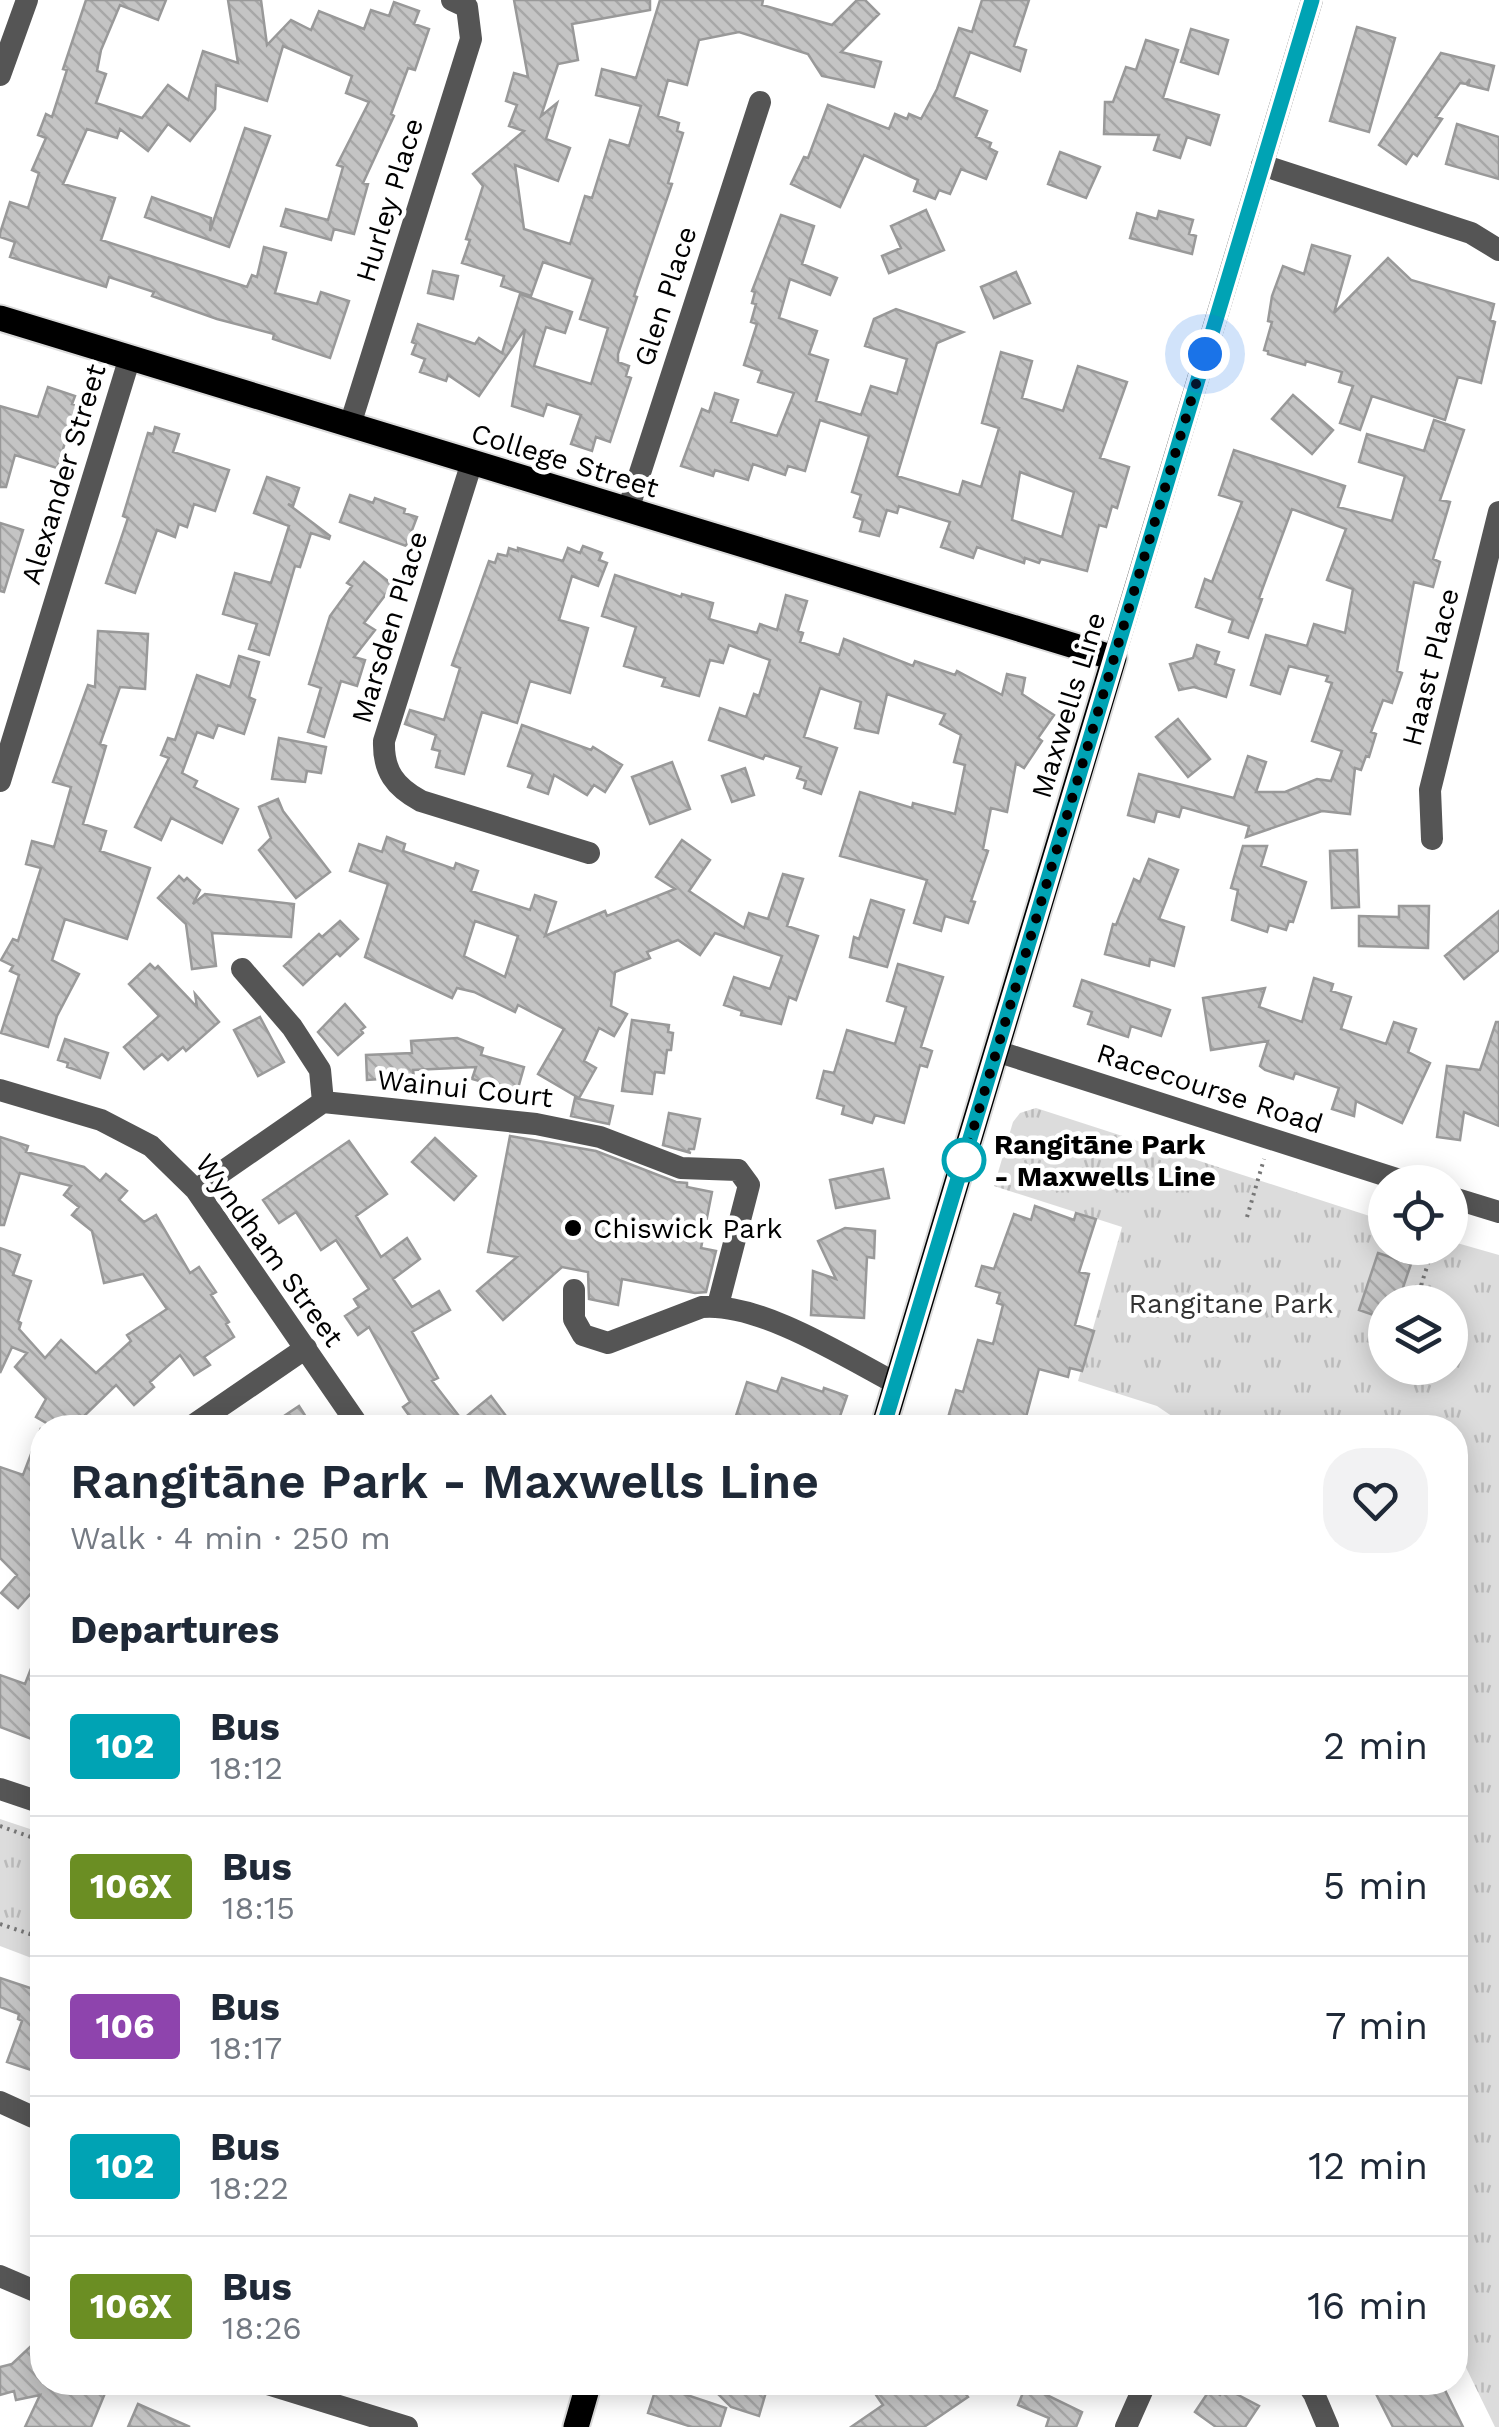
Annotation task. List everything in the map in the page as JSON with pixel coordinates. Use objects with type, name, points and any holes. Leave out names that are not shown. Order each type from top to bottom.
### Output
[{"type":"main road","name":"College Street","points":[[0,318],[1114,658]]},
{"type":"main road","name":"Maxwells Line","points":[[887,1415],[1114,658]]},
{"type":"main road","points":[[576,2427],[585,2395]]},
{"type":"street","points":[[0,75],[27,0]]},
{"type":"street","name":"Hurley Place","points":[[350,425],[471,39],[467,7],[452,0]]},
{"type":"street","name":"Maxwells Line","points":[[1114,658],[1312,0]]},
{"type":"street","name":"Glen Place","points":[[628,510],[760,102]]},
{"type":"street","points":[[1262,165],[1472,233],[1499,250]]},
{"type":"street","name":"Alexander Street","points":[[0,780],[130,357]]},
{"type":"street","name":"Marsden Place","points":[[472,462],[384,741],[383,759],[402,791],[421,801],[588,853]]},
{"type":"street","name":"Haast Place","points":[[1432,839],[1430,790],[1499,512]]},
{"type":"street","points":[[196,1190],[323,1102],[320,1070],[292,1027],[242,968]]},
{"type":"street","name":"Racecourse Road","points":[[996,1051],[1368,1170]]},
{"type":"street","name":"Wyndham Street","points":[[0,1090],[101,1120],[151,1146],[196,1190],[351,1415]]},
{"type":"street","name":"Wainui Court","points":[[323,1102],[536,1124],[600,1137],[681,1168],[738,1170],[749,1185],[718,1305]]},
{"type":"street","points":[[1468,1202],[1499,1212]]},
{"type":"street","points":[[574,1290],[574,1319],[583,1335],[608,1343],[702,1306],[718,1305],[789,1328],[897,1384]]},
{"type":"street","points":[[207,1415],[306,1348]]},
{"type":"street","points":[[0,1789],[30,1799]]},
{"type":"street","points":[[0,2102],[30,2115]]},
{"type":"street","points":[[0,2276],[30,2289]]},
{"type":"street","points":[[303,2395],[407,2427]]},
{"type":"street","points":[[1126,2427],[1137,2395]]},
{"type":"street","points":[[1312,2395],[1328,2427]]},
{"type":"path","points":[[1247,1216],[1270,1138]]},
{"type":"path","points":[[0,1826],[30,1837]]},
{"type":"path","points":[[0,1924],[30,1934]]},
{"type":"green space","name":"Rangitane Park","points":[[1036,1108],[1368,1215],[1368,1265],[1468,1265],[1468,1246],[1499,1255],[1499,2427],[1495,2427],[1468,2372],[1468,1415],[1170,1415],[1157,1406],[1078,1381],[1122,1227],[994,1186],[1013,1122],[1020,1113]]},
{"type":"green space","points":[[0,1819],[30,1829],[30,1957],[0,1946]]},
{"type":"building","points":[[86,0],[166,0],[158,20],[120,5],[101,50],[97,71],[106,74],[96,103],[142,118],[168,85],[188,100],[203,51],[238,63],[228,0],[261,0],[267,45],[291,20],[311,30],[319,11],[364,29],[371,10],[389,16],[394,2],[419,11],[414,24],[429,29],[415,70],[408,68],[391,114],[394,116],[363,183],[368,184],[354,234],[334,229],[331,240],[281,226],[286,209],[328,220],[343,167],[337,165],[369,102],[346,93],[352,76],[283,46],[267,101],[216,85],[215,109],[190,141],[168,124],[148,151],[120,129],[117,138],[87,129],[63,184],[115,198],[101,240],[247,287],[252,275],[257,277],[264,247],[286,253],[275,293],[317,304],[321,292],[349,301],[330,358],[273,339],[274,334],[217,319],[109,277],[106,287],[10,257],[15,242],[0,237],[0,233],[10,202],[28,208],[39,173],[32,170],[46,138],[38,135],[46,114],[52,117]]},
{"type":"building","points":[[514,0],[650,0],[650,10],[572,24],[578,60],[558,64],[541,116],[557,103],[546,139],[570,148],[558,181],[515,165],[524,229],[570,244],[585,196],[592,198],[610,140],[629,146],[641,106],[596,95],[602,69],[636,78],[660,0],[763,0],[762,5],[832,25],[857,0],[865,0],[879,14],[841,52],[881,62],[874,87],[822,76],[808,54],[739,32],[699,40],[687,85],[668,80],[658,116],[679,123],[677,131],[683,133],[668,183],[672,184],[618,354],[618,362],[629,366],[626,376],[631,378],[610,442],[596,437],[592,451],[571,444],[581,415],[547,404],[543,416],[512,406],[525,329],[479,396],[448,375],[446,381],[420,372],[425,359],[412,354],[418,324],[475,344],[479,338],[502,353],[520,294],[572,312],[565,333],[546,327],[534,366],[591,384],[608,328],[580,319],[593,279],[543,262],[531,296],[501,286],[504,276],[462,263],[483,186],[473,174],[524,131],[509,126],[517,105],[506,101],[514,73],[528,77]]},
{"type":"building","points":[[982,0],[1029,0],[1014,46],[1026,50],[1020,71],[970,52],[954,97],[987,111],[976,137],[991,143],[989,148],[997,152],[986,179],[961,169],[950,194],[939,190],[935,199],[914,191],[918,180],[864,155],[840,207],[791,184],[804,157],[808,158],[828,105],[889,129],[895,114],[921,119],[937,89],[959,28],[972,32]]},
{"type":"building","points":[[1357,27],[1395,38],[1369,132],[1330,121]]},
{"type":"building","points":[[1191,29],[1228,40],[1218,74],[1181,62]]},
{"type":"building","points":[[1146,40],[1178,50],[1163,98],[1219,115],[1210,145],[1187,137],[1180,158],[1154,150],[1159,135],[1104,134],[1105,102],[1113,102],[1126,67],[1136,70]]},
{"type":"building","points":[[1441,53],[1494,66],[1488,90],[1468,85],[1470,79],[1466,84],[1460,83],[1436,117],[1442,119],[1417,156],[1413,153],[1406,164],[1379,145]]},
{"type":"building","points":[[1457,124],[1499,137],[1499,179],[1446,164]]},
{"type":"building","points":[[245,128],[270,136],[229,247],[145,217],[152,197],[211,218],[210,231]]},
{"type":"building","points":[[1060,152],[1100,167],[1086,198],[1048,184]]},
{"type":"building","points":[[926,210],[944,250],[889,273],[882,256],[901,248],[891,226]]},
{"type":"building","points":[[1159,211],[1193,220],[1189,234],[1196,236],[1192,254],[1130,238],[1137,213],[1157,219]]},
{"type":"building","points":[[781,215],[814,226],[802,264],[837,278],[830,295],[790,279],[779,318],[817,331],[809,354],[828,360],[816,401],[861,415],[871,386],[897,394],[907,359],[865,346],[874,319],[896,309],[963,332],[937,343],[897,476],[959,495],[963,481],[981,487],[999,428],[982,423],[1001,352],[1032,361],[1022,398],[1063,411],[1078,366],[1127,382],[1100,458],[1129,467],[1117,508],[1112,506],[1106,527],[1099,525],[1087,571],[1041,559],[1039,563],[1025,558],[1024,563],[977,547],[973,558],[941,547],[950,522],[899,506],[897,513],[887,510],[879,536],[860,531],[863,520],[854,517],[861,495],[852,492],[869,436],[820,420],[805,471],[788,466],[785,475],[753,464],[748,480],[715,470],[713,476],[681,466],[702,409],[709,412],[715,393],[738,400],[731,422],[777,436],[794,393],[758,382],[762,371],[744,365],[757,324],[751,322],[756,304],[752,303],[752,291]],"holes":[[[1020,472],[1074,492],[1062,537],[1012,520]]]},
{"type":"building","points":[[1312,245],[1350,256],[1334,313],[1388,258],[1411,280],[1494,304],[1490,320],[1495,322],[1481,383],[1458,377],[1445,420],[1372,396],[1360,430],[1340,423],[1353,386],[1339,382],[1342,372],[1306,361],[1305,365],[1264,350],[1272,322],[1268,321],[1272,296],[1283,266],[1304,274]]},
{"type":"building","points":[[433,271],[458,276],[453,299],[428,293]]},
{"type":"building","points":[[1016,272],[1030,303],[994,318],[981,287]]},
{"type":"building","points":[[48,387],[75,396],[72,404],[77,405],[57,468],[15,455],[6,487],[0,487],[0,406],[38,417]]},
{"type":"building","points":[[1293,395],[1333,430],[1312,454],[1272,419]]},
{"type":"building","points":[[1434,420],[1464,430],[1440,500],[1450,502],[1433,559],[1440,562],[1433,587],[1414,582],[1397,671],[1402,673],[1392,703],[1383,700],[1371,732],[1376,734],[1369,757],[1366,756],[1361,770],[1355,768],[1350,814],[1322,811],[1246,837],[1249,826],[1182,807],[1179,817],[1157,811],[1154,822],[1128,815],[1139,774],[1234,798],[1248,756],[1266,762],[1256,792],[1285,792],[1317,779],[1331,781],[1342,751],[1312,741],[1332,683],[1326,681],[1328,676],[1289,666],[1280,694],[1251,685],[1266,635],[1307,646],[1314,624],[1345,633],[1353,589],[1327,580],[1346,529],[1292,509],[1248,638],[1229,632],[1233,620],[1196,607],[1205,579],[1212,582],[1242,502],[1219,495],[1234,450],[1345,486],[1338,507],[1392,521],[1405,476],[1359,462],[1367,434],[1424,451]]},
{"type":"building","points":[[155,427],[179,434],[173,452],[229,470],[215,511],[194,504],[187,527],[179,524],[175,537],[157,530],[135,593],[106,583],[128,518],[123,516],[148,433],[153,434]]},
{"type":"building","points":[[267,477],[299,488],[293,506],[288,504],[330,536],[329,539],[311,533],[300,567],[295,566],[269,655],[249,649],[257,624],[223,614],[235,573],[271,583],[289,526],[254,513]]},
{"type":"building","points":[[350,495],[373,503],[375,498],[417,517],[406,546],[340,522]]},
{"type":"building","points":[[0,523],[23,530],[4,592],[0,591]]},
{"type":"building","points":[[583,546],[602,553],[599,560],[607,563],[598,586],[572,576],[559,620],[588,628],[570,693],[530,681],[517,723],[482,712],[464,774],[436,767],[440,751],[432,749],[436,735],[405,724],[410,710],[444,720],[460,668],[452,665],[489,561],[495,563],[498,554],[507,556],[509,548],[518,548],[563,561],[568,548],[580,553]]},
{"type":"building","points":[[364,562],[393,585],[364,623],[375,630],[354,657],[365,660],[357,686],[341,681],[324,737],[308,732],[321,688],[309,684],[330,616],[352,586],[347,583]]},
{"type":"building","points":[[615,575],[681,597],[682,594],[713,603],[709,619],[757,633],[760,624],[777,630],[786,595],[807,601],[798,631],[803,633],[800,642],[839,655],[844,639],[913,666],[915,661],[955,675],[957,671],[1002,695],[1007,674],[1025,678],[1022,694],[1054,715],[1024,768],[1016,763],[1007,812],[991,808],[983,849],[988,851],[968,923],[945,916],[941,931],[914,923],[927,880],[840,856],[860,792],[912,808],[913,803],[955,814],[965,765],[954,762],[961,735],[940,724],[945,714],[887,694],[878,733],[855,728],[861,702],[820,688],[804,737],[837,748],[821,794],[804,788],[806,781],[797,778],[801,767],[765,755],[763,759],[709,740],[720,708],[746,717],[754,694],[759,696],[770,660],[729,645],[723,663],[710,660],[699,696],[662,686],[665,678],[624,666],[636,627],[602,616]]},
{"type":"building","points":[[98,631],[148,634],[145,689],[120,687],[100,744],[106,746],[83,824],[106,831],[100,851],[150,868],[127,939],[65,919],[52,960],[79,974],[57,1016],[48,1047],[1,1033],[19,975],[10,971],[13,966],[1,960],[13,939],[18,941],[41,868],[26,864],[32,841],[54,847],[71,787],[53,782],[88,685],[95,687]]},
{"type":"building","points":[[1197,645],[1219,652],[1215,664],[1234,670],[1226,697],[1194,687],[1179,690],[1170,664],[1193,658]]},
{"type":"building","points":[[239,656],[259,662],[249,697],[255,700],[244,734],[218,725],[213,738],[197,732],[182,773],[197,781],[194,787],[238,809],[222,843],[171,818],[161,840],[135,827],[169,758],[161,755],[168,738],[175,740],[197,675],[230,687]]},
{"type":"building","points":[[1178,719],[1210,759],[1188,777],[1156,737]]},
{"type":"building","points":[[522,725],[591,750],[593,747],[622,765],[605,792],[594,785],[587,795],[554,775],[548,794],[528,787],[533,774],[508,766]]},
{"type":"building","points":[[279,738],[326,747],[321,773],[307,771],[305,782],[272,779]]},
{"type":"building","points":[[672,762],[690,809],[650,824],[632,777]]},
{"type":"building","points":[[745,768],[754,795],[732,802],[722,776]]},
{"type":"building","points":[[278,799],[330,872],[296,898],[259,850],[271,838],[259,807]]},
{"type":"building","points":[[387,837],[405,844],[403,851],[454,869],[456,863],[478,871],[471,891],[530,910],[535,895],[556,902],[545,936],[605,911],[607,916],[675,889],[656,877],[682,840],[710,860],[689,891],[744,928],[749,913],[768,919],[783,874],[803,879],[787,926],[818,936],[796,1000],[789,997],[781,1024],[741,1015],[742,1011],[724,1005],[734,977],[770,989],[782,956],[715,933],[700,955],[678,940],[647,952],[650,958],[615,972],[611,1006],[627,1014],[614,1036],[599,1028],[584,1061],[596,1068],[579,1098],[538,1074],[564,1029],[518,1005],[515,1012],[474,992],[457,988],[452,998],[365,957],[388,884],[350,871],[359,844],[382,852]],"holes":[[[475,921],[518,936],[505,977],[464,956]]]},
{"type":"building","points":[[1243,846],[1267,846],[1261,866],[1306,882],[1293,922],[1289,921],[1286,930],[1269,925],[1267,932],[1232,920],[1238,890],[1231,888]]},
{"type":"building","points":[[1357,850],[1359,907],[1332,908],[1330,851]]},
{"type":"building","points":[[1149,859],[1178,870],[1159,919],[1184,927],[1174,966],[1150,959],[1149,966],[1105,954],[1113,924],[1116,925],[1134,879],[1140,882]]},
{"type":"building","points":[[179,876],[200,890],[193,904],[205,894],[294,904],[291,937],[212,933],[216,966],[192,969],[186,924],[158,898]]},
{"type":"building","points":[[871,900],[904,910],[887,967],[850,957],[854,937],[859,939]]},
{"type":"building","points":[[1399,906],[1429,906],[1428,948],[1359,946],[1359,916],[1399,917]]},
{"type":"building","points":[[1499,911],[1499,950],[1464,979],[1445,956]]},
{"type":"building","points":[[340,921],[358,939],[303,985],[284,966],[319,934],[322,937]]},
{"type":"building","points":[[150,964],[155,969],[158,966],[197,1007],[195,994],[219,1022],[186,1051],[183,1047],[168,1060],[162,1054],[144,1069],[124,1047],[159,1016],[129,984]]},
{"type":"building","points":[[898,964],[943,977],[921,1047],[932,1051],[927,1067],[920,1065],[904,1123],[875,1115],[872,1123],[842,1114],[844,1106],[817,1098],[824,1071],[834,1073],[847,1030],[895,1044],[906,1007],[887,1001]]},
{"type":"building","points":[[1314,978],[1333,984],[1331,991],[1351,997],[1341,1029],[1386,1044],[1394,1022],[1416,1029],[1408,1052],[1430,1063],[1402,1123],[1356,1101],[1354,1116],[1332,1109],[1339,1088],[1295,1073],[1293,1079],[1265,1070],[1260,1066],[1268,1041],[1211,1050],[1203,998],[1265,988],[1259,1007],[1302,1022]]},
{"type":"building","points":[[1082,980],[1170,1010],[1161,1036],[1131,1026],[1128,1037],[1088,1024],[1092,1012],[1074,1006]]},
{"type":"building","points":[[345,1004],[365,1027],[338,1055],[318,1032]]},
{"type":"building","points":[[260,1017],[284,1062],[258,1076],[234,1030]]},
{"type":"building","points":[[632,1020],[669,1025],[668,1032],[673,1033],[664,1073],[655,1072],[652,1094],[622,1091]]},
{"type":"building","points":[[1496,1022],[1499,1126],[1464,1112],[1460,1140],[1437,1137],[1447,1066],[1480,1070]]},
{"type":"building","points":[[457,1038],[483,1048],[481,1055],[524,1067],[517,1092],[472,1079],[476,1067],[413,1070],[414,1077],[367,1080],[366,1055],[412,1053],[411,1041]]},
{"type":"building","points":[[65,1039],[108,1053],[100,1078],[58,1060]]},
{"type":"building","points":[[575,1098],[613,1106],[609,1124],[571,1116]]},
{"type":"building","points":[[669,1113],[700,1119],[694,1149],[688,1152],[691,1153],[663,1145]]},
{"type":"building","name":"Chiswick Park","points":[[510,1136],[596,1151],[687,1183],[687,1187],[712,1192],[701,1248],[716,1251],[706,1292],[622,1279],[618,1305],[589,1299],[588,1272],[562,1267],[503,1320],[477,1291],[517,1257],[488,1252]]},
{"type":"building","points":[[0,1137],[28,1146],[26,1152],[84,1167],[100,1181],[106,1174],[127,1191],[119,1200],[144,1222],[156,1215],[190,1273],[199,1267],[216,1292],[211,1295],[234,1337],[204,1357],[210,1365],[194,1375],[180,1355],[150,1382],[154,1387],[134,1405],[116,1385],[85,1415],[37,1415],[46,1399],[15,1367],[27,1353],[12,1347],[0,1373],[0,1248],[20,1255],[13,1275],[31,1281],[19,1329],[45,1358],[61,1340],[96,1373],[131,1341],[127,1335],[167,1309],[143,1274],[104,1283],[92,1231],[72,1215],[79,1207],[64,1195],[71,1186],[20,1173],[4,1225],[0,1225]]},
{"type":"building","points":[[435,1138],[476,1176],[454,1200],[412,1162]]},
{"type":"building","points":[[349,1141],[387,1194],[356,1216],[381,1257],[407,1238],[420,1259],[393,1279],[412,1307],[439,1291],[450,1310],[412,1332],[438,1378],[432,1381],[458,1415],[409,1415],[403,1407],[410,1402],[369,1327],[358,1335],[345,1316],[359,1307],[354,1299],[369,1289],[336,1240],[321,1250],[296,1212],[279,1223],[263,1200]]},
{"type":"building","points":[[883,1169],[889,1198],[836,1208],[830,1180]]},
{"type":"building","points":[[1035,1206],[1074,1220],[1076,1213],[1096,1219],[1079,1272],[1089,1274],[1075,1325],[1094,1331],[1082,1371],[1070,1368],[1068,1377],[1039,1369],[1027,1415],[949,1415],[956,1390],[963,1392],[978,1340],[993,1344],[1003,1305],[997,1303],[1000,1293],[976,1286],[982,1266],[994,1269],[1014,1214],[1031,1220]]},
{"type":"building","points":[[845,1228],[875,1231],[874,1258],[867,1257],[864,1318],[811,1315],[813,1271],[836,1279],[818,1241]]},
{"type":"building","points":[[1374,1265],[1411,1265],[1404,1285],[1368,1285],[1368,1313],[1359,1310]]},
{"type":"building","points":[[782,1378],[847,1396],[840,1415],[736,1415],[747,1382],[777,1392]]},
{"type":"building","points":[[491,1396],[505,1415],[468,1415]]},
{"type":"building","points":[[299,1406],[305,1415],[286,1415]]},
{"type":"building","points":[[30,1457],[30,1594],[18,1608],[1,1593],[17,1575],[0,1558],[0,1467],[23,1475]]},
{"type":"building","points":[[30,1671],[30,1738],[0,1727],[0,1675],[25,1684]]},
{"type":"building","points":[[0,1978],[30,1988],[30,2070],[7,2062],[22,2021],[19,2014],[0,2007]]},
{"type":"building","points":[[30,2347],[30,2395],[40,2395],[16,2400],[14,2391],[0,2395],[0,2367],[12,2364]]},
{"type":"building","points":[[40,2395],[104,2395],[91,2427],[25,2427]]},
{"type":"building","points":[[654,2395],[687,2395],[726,2408],[720,2427],[692,2427],[648,2413]]},
{"type":"building","points":[[719,2395],[765,2395],[759,2416],[731,2407]]},
{"type":"building","points":[[876,2395],[968,2397],[924,2427],[851,2427],[883,2405]]},
{"type":"building","points":[[1022,2395],[1047,2395],[1082,2412],[1076,2427],[1046,2427],[1049,2418],[1018,2405]]},
{"type":"building","points":[[1206,2395],[1238,2395],[1259,2406],[1245,2427],[1216,2427],[1195,2412]]},
{"type":"building","points":[[1377,2395],[1447,2395],[1463,2427],[1393,2427]]},
{"type":"building","points":[[138,2404],[190,2427],[128,2427]]},
{"type":"bus line","name":"102","points":[[887,1415],[1312,0]]},
{"type":"place","name":"Rangitāne Park - Maxwells Line","points":[[964,1160]]},
{"type":"place","name":"Chiswick Park","points":[[573,1228]]},
{"type":"route","points":[[964,1160],[1205,354]]}]
